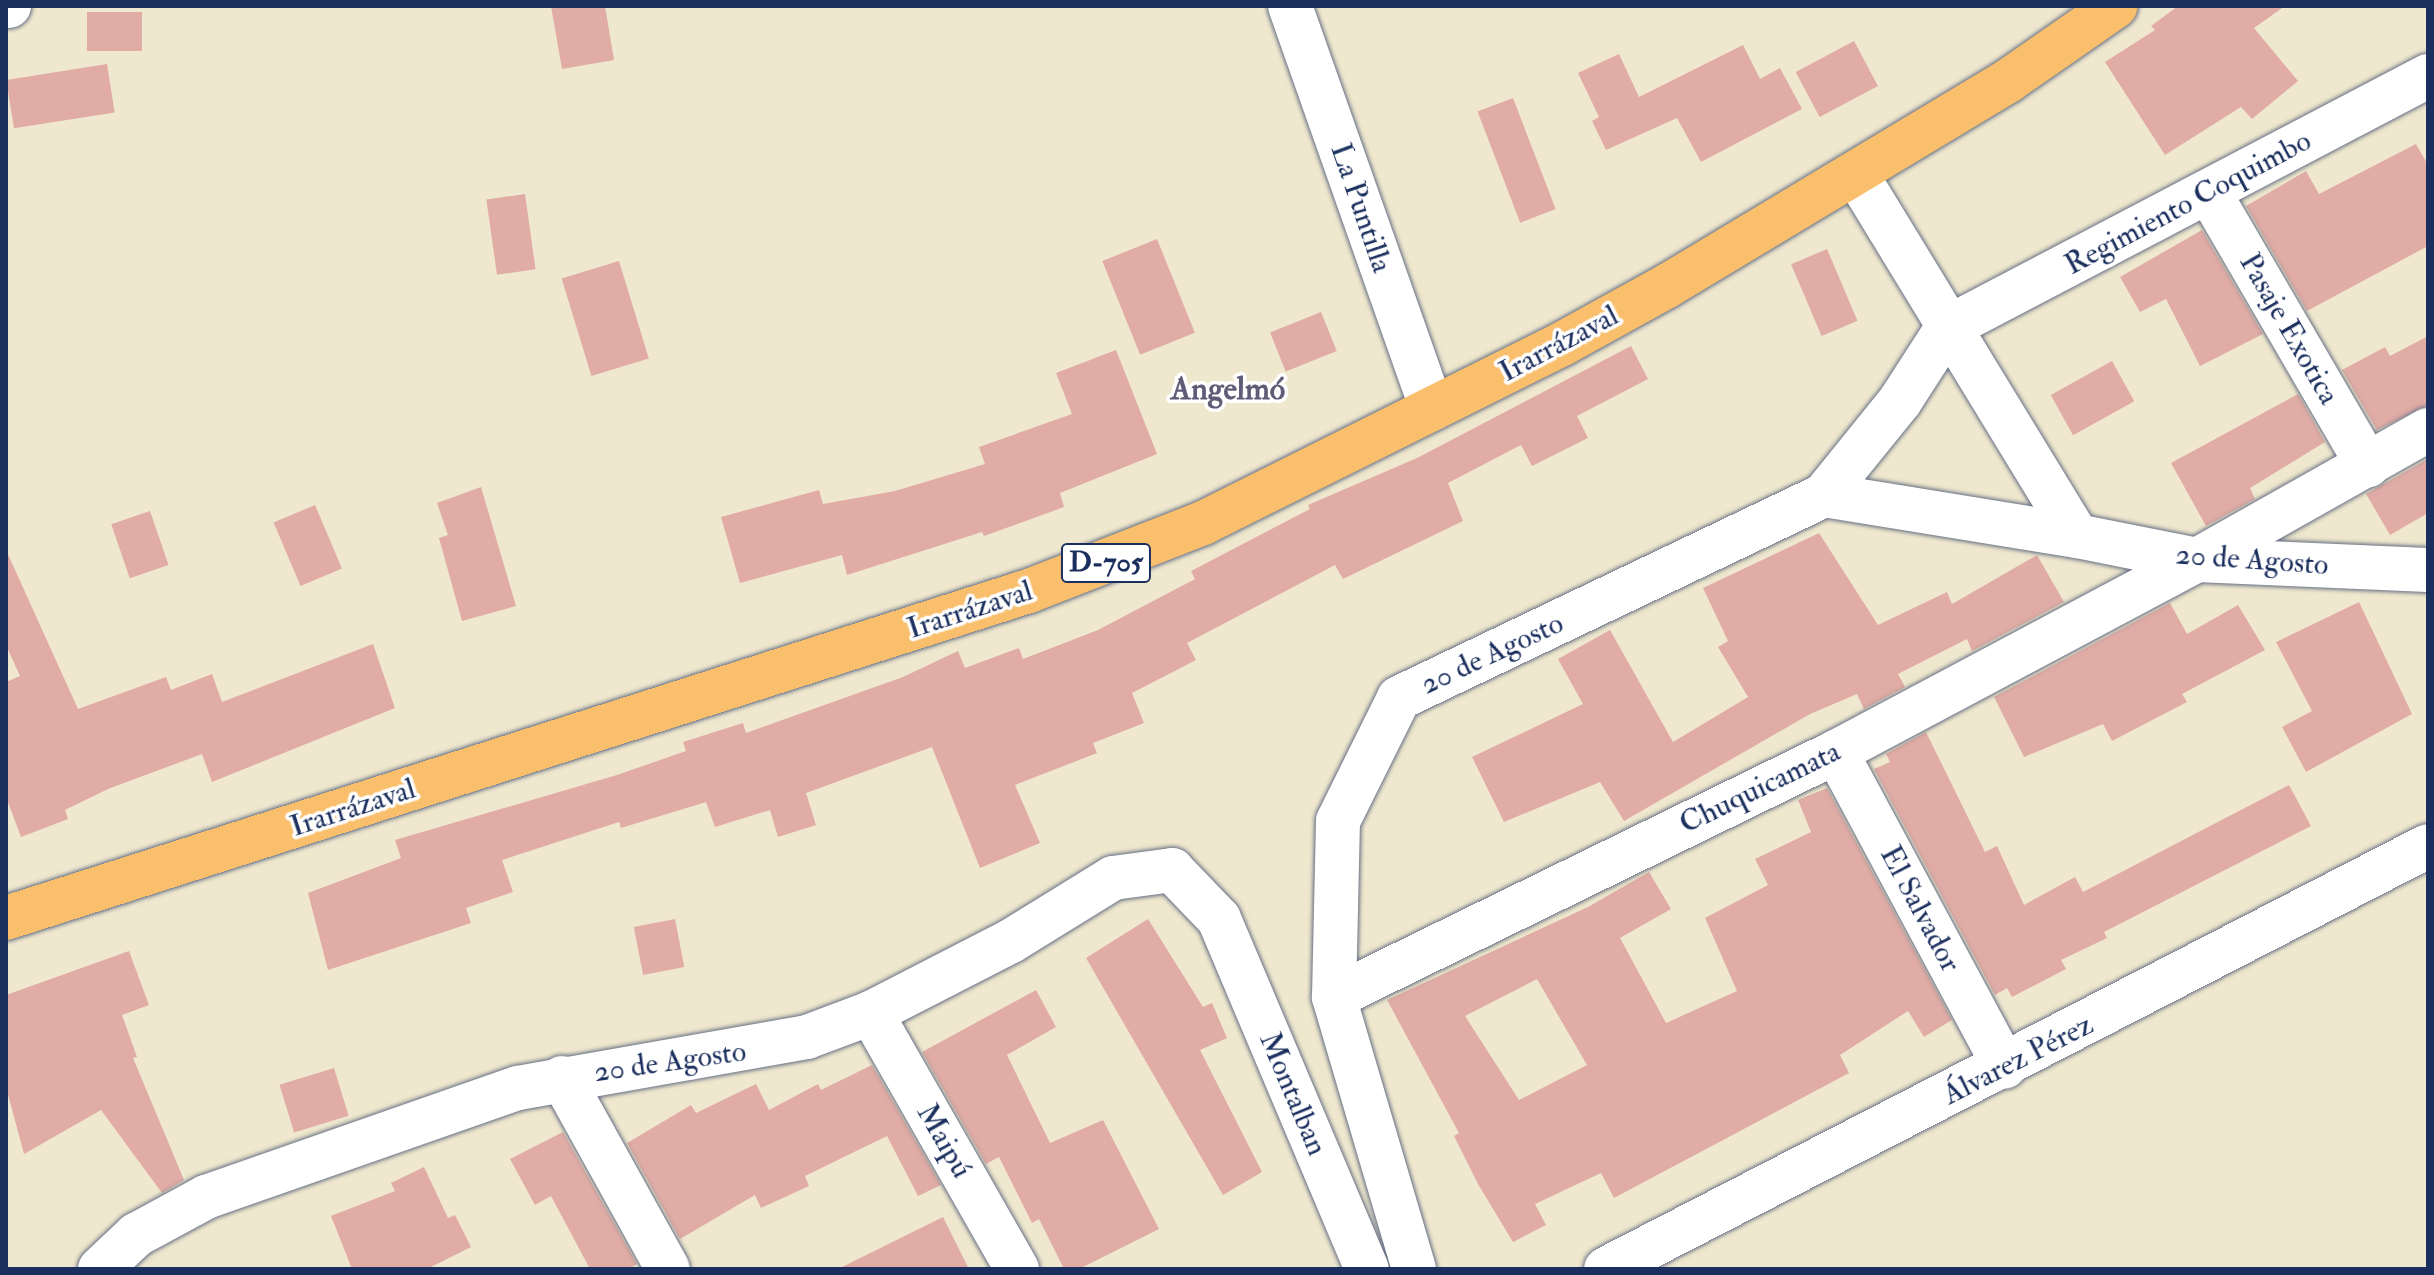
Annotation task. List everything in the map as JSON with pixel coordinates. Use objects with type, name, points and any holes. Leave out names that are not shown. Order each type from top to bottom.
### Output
[{"type":"main road","name":"Irarrázaval","points":[[6,918],[1029,591],[1203,523],[1601,323],[1856,174],[2116,6]]},
{"type":"street","name":"La Puntilla","points":[[1290,6],[1432,409]]},
{"type":"street","name":"Regimiento Coquimbo","points":[[1947,328],[2210,194],[2428,76]]},
{"type":"street","points":[[1856,174],[1947,328],[2077,536]]},
{"type":"street","name":"Pasaje Exotica","points":[[2210,194],[2368,465]]},
{"type":"street","name":"20 de Agosto","points":[[1334,997],[1338,821],[1399,698],[1824,495],[1900,401],[1947,328]]},
{"type":"street","name":"Chuquicamata","points":[[1334,997],[1836,752],[2197,560],[2428,430]]},
{"type":"street","name":"20 de Agosto","points":[[1824,495],[2077,536],[2197,560],[2428,570]]},
{"type":"street","name":"El Salvador","points":[[1836,752],[2005,1067]]},
{"type":"street","name":"Álvarez Pérez","points":[[1606,1269],[2005,1067],[2428,846]]},
{"type":"street","name":"20 de Agosto","points":[[113,1264],[136,1235],[206,1197],[518,1088],[562,1078],[767,1048],[871,1013],[1011,941],[1113,878],[1172,870],[1219,919]]},
{"type":"street","name":"Montalban","points":[[1219,919],[1367,1269]]},
{"type":"street","points":[[1334,997],[1414,1269]]},
{"type":"street","name":"Maipú","points":[[871,1013],[1017,1269]]},
{"type":"street","points":[[562,1078],[668,1269]]},
{"type":"building","points":[[551,6],[605,6],[614,60],[562,69]]},
{"type":"building","points":[[2178,6],[2285,6],[2254,28],[2298,81],[2252,119],[2241,107],[2165,155],[2105,62],[2155,30],[2151,26]]},
{"type":"building","points":[[87,12],[142,12],[142,51],[87,51]]},
{"type":"building","points":[[1854,41],[1878,86],[1820,117],[1796,72]]},
{"type":"building","points":[[1743,45],[1760,79],[1780,68],[1802,109],[1701,162],[1677,118],[1606,150],[1592,121],[1599,117],[1578,73],[1619,54],[1639,97]]},
{"type":"building","points":[[107,64],[115,112],[14,128],[6,80]]},
{"type":"building","points":[[1513,98],[1556,209],[1520,223],[1478,112]]},
{"type":"building","points":[[2416,144],[2428,165],[2428,246],[2307,311],[2246,206],[2306,171],[2319,194]]},
{"type":"building","points":[[525,194],[536,269],[497,275],[486,199]]},
{"type":"building","points":[[2202,230],[2263,334],[2200,366],[2166,299],[2140,312],[2120,277]]},
{"type":"building","points":[[1157,239],[1195,333],[1140,355],[1102,261]]},
{"type":"building","points":[[1827,249],[1857,321],[1822,336],[1791,264]]},
{"type":"building","points":[[619,261],[649,359],[591,376],[562,279]]},
{"type":"building","points":[[1321,312],[1337,351],[1286,372],[1270,333]]},
{"type":"building","points":[[2428,336],[2428,405],[2377,430],[2342,370],[2385,347],[2390,356]]},
{"type":"building","points":[[1631,346],[1648,379],[1577,416],[1588,438],[1532,466],[1521,445],[1448,483],[1463,521],[1343,579],[1335,565],[1187,643],[1196,660],[1132,693],[1144,723],[1093,743],[1097,753],[1015,785],[1040,843],[980,868],[932,747],[806,793],[816,825],[778,837],[770,810],[715,827],[706,802],[621,828],[619,822],[502,860],[513,892],[466,908],[471,923],[328,970],[308,893],[401,858],[395,840],[617,775],[686,751],[683,742],[743,723],[746,733],[903,677],[958,651],[965,668],[1019,648],[1023,659],[1098,630],[1195,579],[1191,571],[1310,509],[1308,505],[1417,458]]},
{"type":"building","points":[[1116,350],[1157,454],[1060,493],[1064,507],[984,536],[982,532],[847,575],[842,555],[740,583],[721,517],[819,490],[823,504],[895,491],[985,464],[979,447],[1072,414],[1056,373]]},
{"type":"building","points":[[2112,361],[2134,401],[2073,435],[2051,395]]},
{"type":"building","points":[[2298,394],[2325,442],[2250,488],[2255,499],[2206,526],[2171,463]]},
{"type":"building","points":[[2428,459],[2428,513],[2390,535],[2366,494]]},
{"type":"building","points":[[481,487],[516,606],[462,621],[439,538],[448,535],[437,503]]},
{"type":"building","points":[[315,505],[342,569],[301,586],[274,523]]},
{"type":"building","points":[[150,511],[169,565],[130,578],[111,524]]},
{"type":"building","points":[[1819,533],[1878,625],[1947,592],[1952,604],[2037,555],[2064,602],[1972,651],[1967,639],[1898,674],[1905,687],[1864,709],[1857,694],[1810,714],[1624,821],[1600,782],[1504,822],[1472,757],[1583,704],[1558,659],[1610,630],[1673,742],[1748,697],[1718,647],[1728,641],[1703,588]]},
{"type":"building","points":[[6,550],[78,709],[166,677],[171,690],[212,674],[222,702],[373,644],[395,708],[212,782],[202,754],[108,789],[65,810],[68,819],[21,837],[6,797],[6,682],[20,676],[6,645]]},
{"type":"building","points":[[2359,602],[2412,714],[2306,772],[2282,727],[2312,711],[2276,642]]},
{"type":"building","points":[[2170,603],[2187,634],[2238,605],[2265,650],[2182,694],[2187,702],[2112,741],[2103,724],[2024,757],[1994,697]]},
{"type":"building","points":[[1926,732],[1985,852],[1997,846],[2024,905],[2075,877],[2083,892],[2289,785],[2311,826],[2104,932],[2107,938],[2061,960],[2066,969],[2012,997],[2007,988],[1995,995],[1874,769],[1890,762],[1886,754]]},
{"type":"building","points":[[1827,788],[1952,1020],[1924,1037],[1908,1011],[1840,1055],[1849,1073],[1614,1198],[1601,1173],[1535,1204],[1546,1225],[1513,1242],[1478,1184],[1454,1136],[1459,1133],[1387,1000],[1588,907],[1649,872],[1671,909],[1620,938],[1666,1023],[1737,991],[1705,918],[1768,885],[1755,859],[1811,832],[1798,800]],"holes":[[[1537,979],[1587,1065],[1519,1100],[1465,1016]]]},
{"type":"building","points":[[675,919],[684,967],[643,975],[634,927]]},
{"type":"building","points":[[1148,919],[1203,1007],[1212,1003],[1227,1038],[1200,1050],[1262,1172],[1223,1195],[1086,958]]},
{"type":"building","points":[[129,951],[149,1005],[122,1015],[137,1057],[133,1058],[184,1180],[162,1193],[101,1110],[24,1154],[6,1087],[6,995]]},
{"type":"building","points":[[1036,990],[1056,1027],[1007,1055],[1050,1143],[1103,1120],[1159,1229],[1079,1269],[1064,1269],[1039,1219],[1032,1223],[999,1157],[986,1164],[922,1052]]},
{"type":"building","points":[[872,1065],[941,1185],[918,1196],[887,1136],[805,1176],[809,1186],[761,1208],[755,1195],[680,1239],[627,1143],[691,1105],[696,1113],[756,1084],[769,1110],[818,1084],[821,1090]]},
{"type":"building","points":[[334,1068],[349,1116],[294,1132],[279,1085]]},
{"type":"building","points":[[563,1132],[637,1264],[629,1269],[590,1269],[551,1196],[535,1205],[510,1159]]},
{"type":"building","points":[[424,1167],[448,1218],[455,1215],[471,1247],[427,1269],[352,1269],[331,1216],[395,1191],[391,1183]]},
{"type":"building","points":[[943,1217],[969,1269],[838,1269]]},
{"type":"district","name":"Angelmó","points":[[1228,389]]}]
